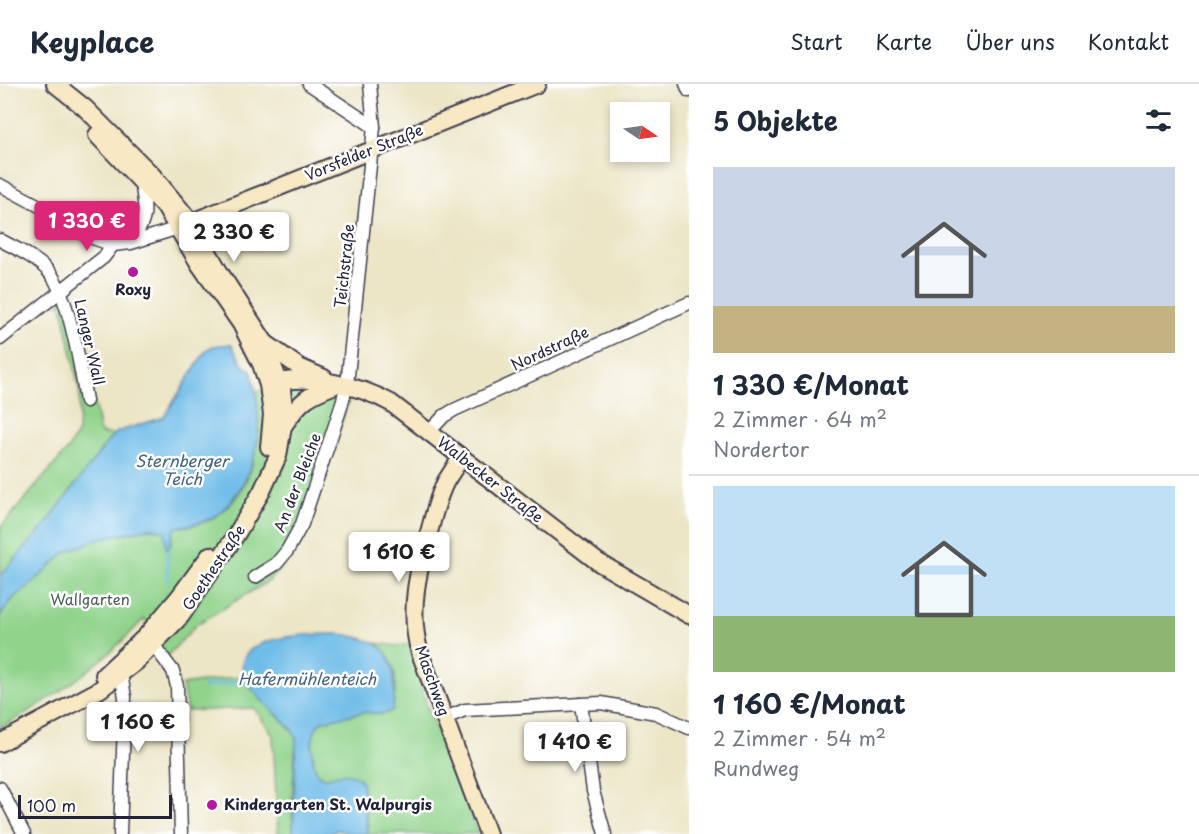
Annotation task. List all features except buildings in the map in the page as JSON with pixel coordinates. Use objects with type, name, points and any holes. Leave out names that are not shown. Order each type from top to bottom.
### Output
[{"type":"main road","points":[[55,84],[85,108],[153,176],[264,341],[274,383]]},
{"type":"main road","name":"Vorsfelder Straße","points":[[184,225],[537,84]]},
{"type":"main road","points":[[70,98],[79,114],[141,183],[184,225],[210,282],[240,324],[274,383]]},
{"type":"main road","points":[[264,341],[299,367],[343,384]]},
{"type":"main road","name":"Walbecker Straße","points":[[274,383],[308,381],[343,384],[378,395],[598,562],[689,615]]},
{"type":"main road","name":"Goethestraße","points":[[68,707],[150,640],[192,602],[252,511],[272,471],[283,426],[284,398],[274,383]]},
{"type":"main road","name":"Goethestraße","points":[[0,743],[99,690],[121,674],[150,640],[246,503],[260,477],[267,459],[272,431],[274,383]]},
{"type":"main road","points":[[283,426],[299,404],[321,390],[343,384]]},
{"type":"main road","name":"Maschweg","points":[[462,457],[447,479],[435,510],[422,555],[414,602],[417,643],[488,834]]},
{"type":"street","points":[[309,84],[374,127]]},
{"type":"street","name":"Teichstraße","points":[[343,384],[372,150],[374,127],[370,84]]},
{"type":"street","points":[[686,84],[689,91]]},
{"type":"street","points":[[0,339],[20,326],[137,232],[145,215],[141,183]]},
{"type":"street","points":[[0,185],[45,209],[87,236],[118,245],[184,225]]},
{"type":"street","points":[[0,240],[37,261],[49,272],[61,291]]},
{"type":"street","name":"Langer Wall","points":[[61,291],[86,401]]},
{"type":"street","name":"Nordstraße","points":[[429,432],[454,410],[689,303]]},
{"type":"street","name":"An der Bleiche","points":[[255,577],[276,564],[287,551],[302,524],[334,431],[343,384]]},
{"type":"street","points":[[150,640],[173,671],[177,686],[181,834]]},
{"type":"street","points":[[120,834],[125,697],[121,674]]},
{"type":"street","points":[[445,718],[465,710],[601,703],[656,713],[689,728]]},
{"type":"street","points":[[581,704],[593,791],[605,834]]},
{"type":"street","points":[[0,788],[24,834]]},
{"type":"green space","points":[[70,296],[86,357],[99,428],[101,433],[113,435],[43,528],[0,576],[0,528],[68,449],[78,432],[80,394],[62,305],[57,303]]},
{"type":"green space","name":"Wallgarten","points":[[256,391],[350,396],[307,527],[295,551],[269,581],[197,624],[167,656],[144,619],[111,652],[76,680],[0,728],[0,616],[8,604],[63,553],[75,547],[100,538],[156,529],[165,531],[170,547],[175,528],[207,521],[226,508],[238,495],[253,462],[258,426]]},
{"type":"green space","points":[[376,643],[397,646],[410,644],[427,706],[478,834],[366,834],[368,825],[362,782],[338,774],[325,778],[316,772],[312,752],[313,738],[322,721],[364,712],[383,714],[395,694],[392,665],[386,653]]},
{"type":"green space","points":[[245,676],[253,689],[294,733],[296,741],[292,800],[293,834],[278,834],[273,735],[254,708],[187,711],[182,685]]},
{"type":"water","name":"Sternberger Teich","points":[[231,344],[244,367],[251,370],[257,401],[258,432],[253,461],[247,476],[230,502],[210,519],[175,528],[168,550],[165,531],[152,528],[101,538],[66,552],[14,597],[0,616],[0,576],[43,528],[108,441],[117,432],[164,417],[206,350],[213,346]]},
{"type":"water","name":"Hafermühlenteich","points":[[341,634],[363,638],[379,646],[390,660],[393,670],[395,693],[392,711],[383,714],[364,712],[322,721],[314,732],[312,754],[318,775],[325,778],[349,774],[362,782],[367,832],[366,834],[353,834],[337,830],[331,834],[293,834],[296,738],[291,728],[250,686],[242,665],[247,653],[275,639]]},
{"type":"waterway","points":[[167,581],[168,550]]},
{"type":"waterway","points":[[204,687],[248,680]]},
{"type":"place","name":"Roxy","points":[[133,272]]},
{"type":"place","name":"Kindergarten St. Walpurgis","points":[[212,805]]}]
